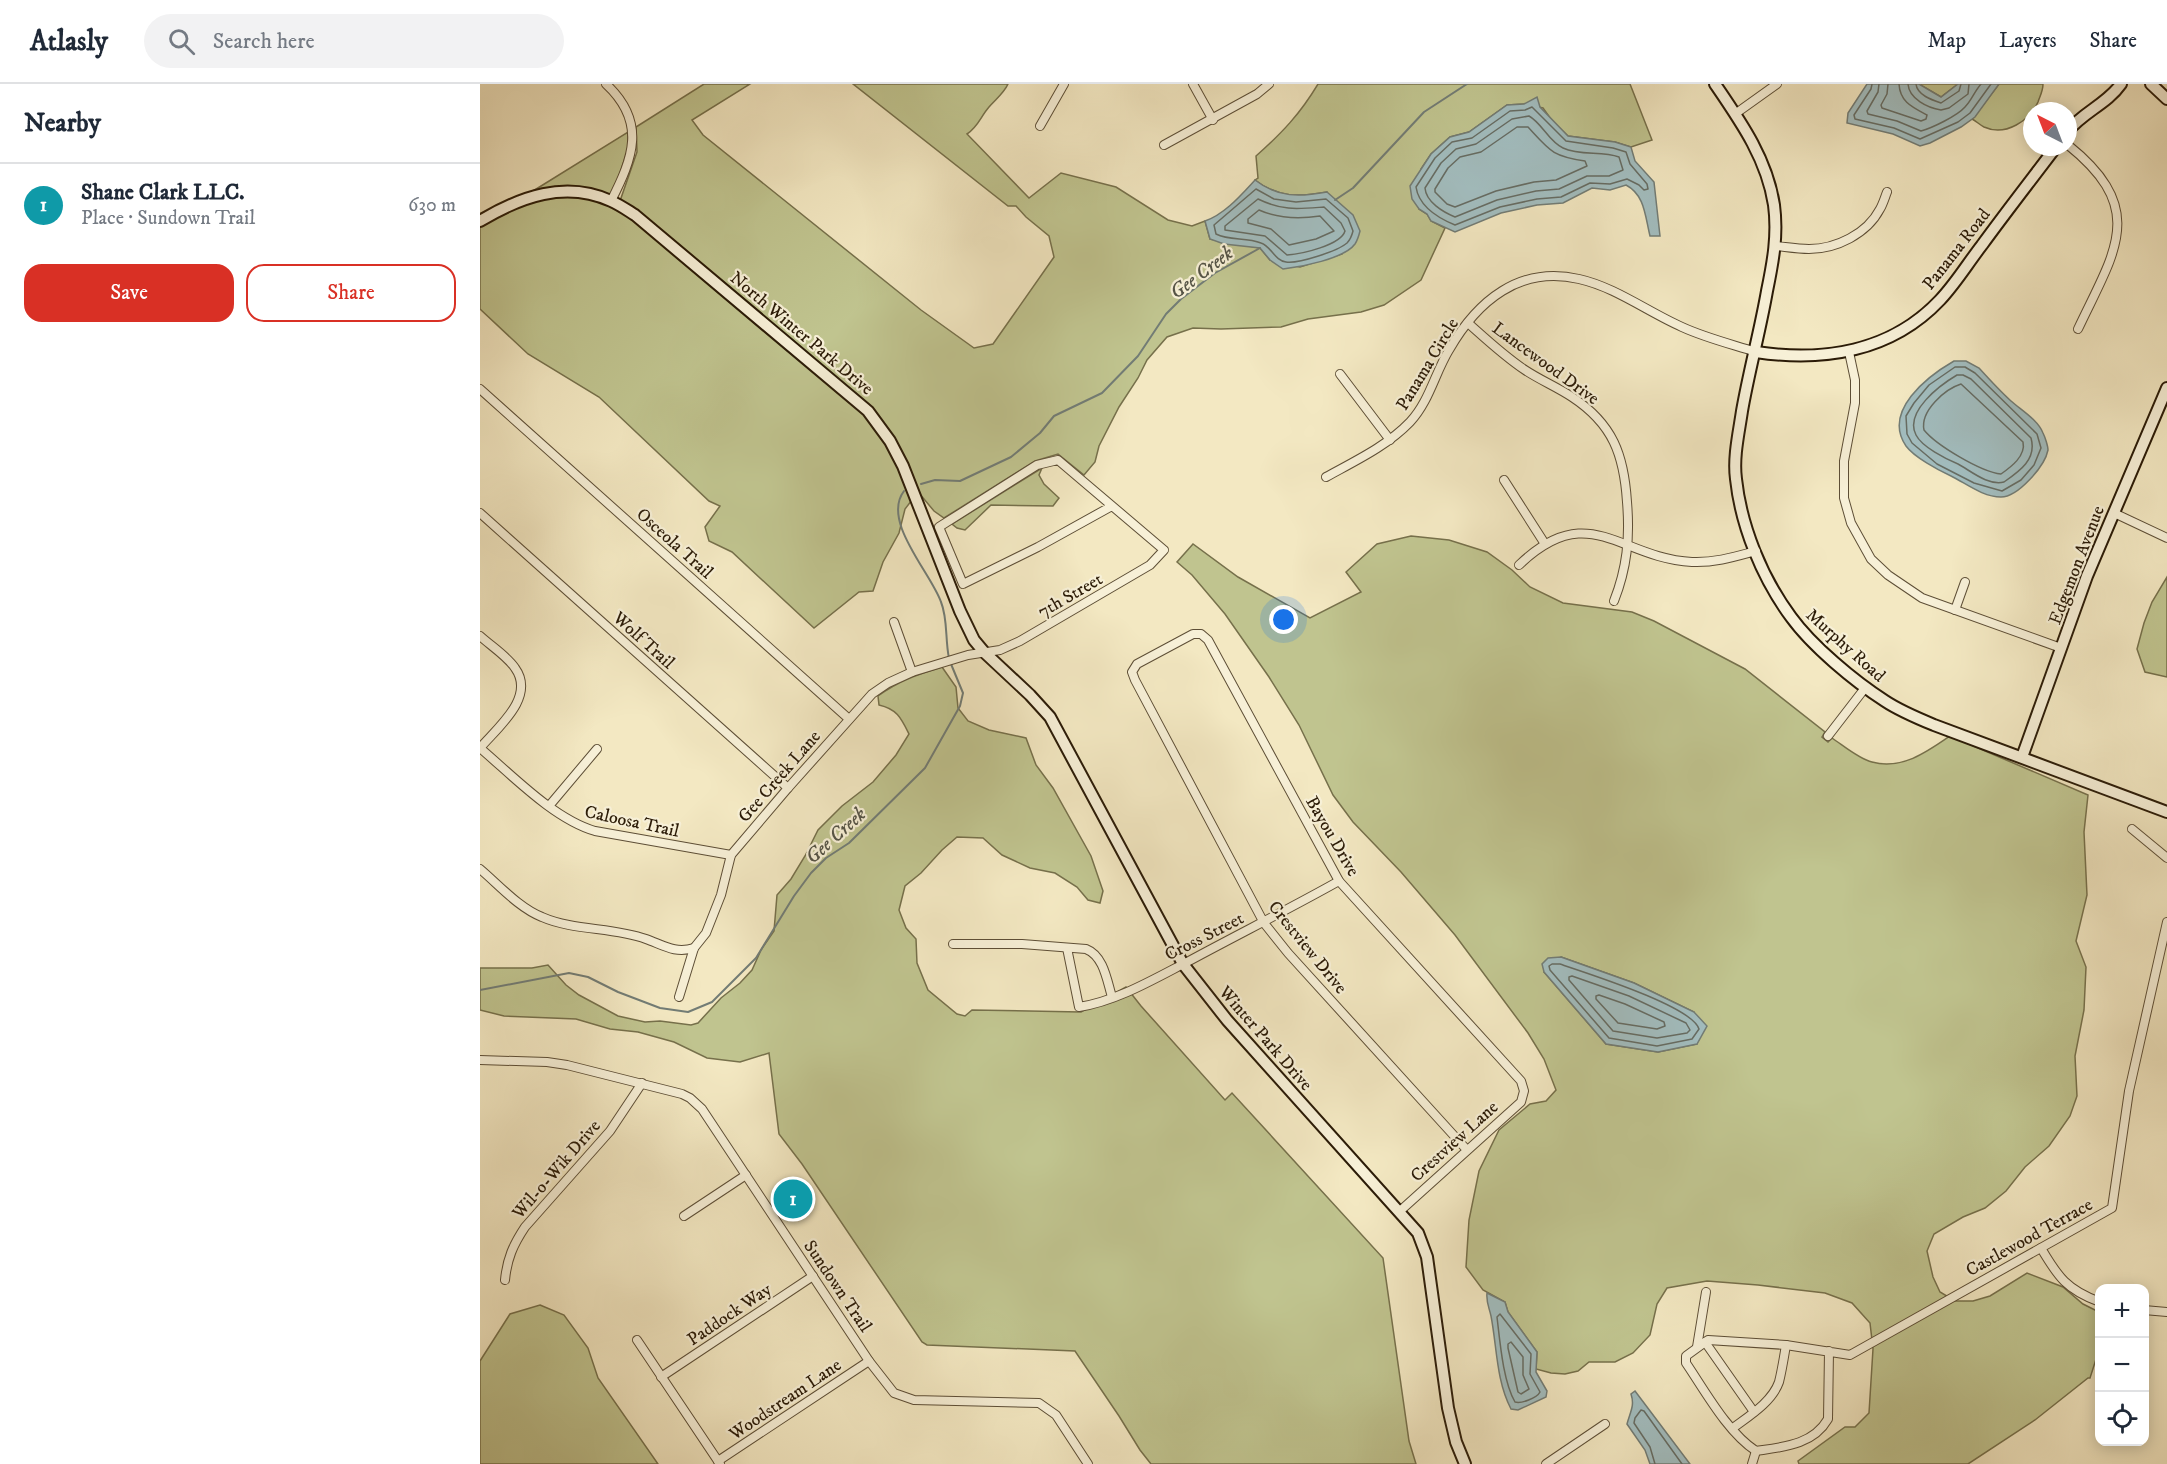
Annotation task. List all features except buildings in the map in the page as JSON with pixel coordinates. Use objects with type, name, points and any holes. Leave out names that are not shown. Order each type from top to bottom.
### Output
[{"type":"street","points":[[606,84],[624,106],[632,129],[633,150],[611,201]]},
{"type":"street","points":[[1040,126],[1064,84]]},
{"type":"street","points":[[1192,84],[1213,120]]},
{"type":"street","points":[[1164,145],[1213,120],[1257,94],[1269,84]]},
{"type":"street","name":"Murphy Road","points":[[1715,84],[1758,151],[1768,177],[1774,206],[1776,246],[1756,352],[1742,410],[1735,477],[1742,512],[1755,551],[1791,618],[1834,662],[1865,688],[1899,709],[1934,725],[2167,812]]},
{"type":"street","points":[[1735,114],[1777,84]]},
{"type":"street","points":[[2077,121],[2106,99],[2121,84]]},
{"type":"street","points":[[2151,84],[2167,99]]},
{"type":"street","points":[[2077,152],[2097,171],[2113,198],[2118,214],[2117,240],[2112,258],[2078,329]]},
{"type":"street","name":"Panama Road","points":[[1756,352],[1783,356],[1815,356],[1849,352],[1889,338],[1904,329],[1940,300],[2049,156]]},
{"type":"street","name":"North Winter Park Drive","points":[[480,221],[532,195],[563,191],[593,195],[611,201],[635,215],[868,411],[890,441],[903,466],[960,611],[984,652]]},
{"type":"street","points":[[1776,246],[1809,249],[1838,243],[1856,234],[1870,222],[1880,209],[1887,192]]},
{"type":"street","name":"Panama Circle","points":[[1326,477],[1390,440],[1411,421],[1427,396],[1449,350],[1468,323],[1485,305],[1510,285],[1523,280],[1562,276],[1595,283],[1682,327],[1756,352]]},
{"type":"street","name":"Lancewood Drive","points":[[1468,323],[1524,369],[1552,388],[1571,396],[1605,427],[1614,439],[1621,458],[1626,484],[1629,546],[1623,577],[1614,601]]},
{"type":"street","points":[[1849,352],[1855,380],[1854,403],[1847,436],[1843,477],[1844,498],[1851,523],[1871,559],[1888,575],[1922,598],[2061,648]]},
{"type":"street","points":[[1340,374],[1390,440]]},
{"type":"street","name":"Edgemon Avenue","points":[[2022,757],[2087,576],[2167,388]]},
{"type":"street","name":"Osceola Trail","points":[[480,390],[849,719]]},
{"type":"street","points":[[1058,460],[1112,506],[963,584],[939,527],[1036,465],[1058,460]]},
{"type":"street","points":[[1504,480],[1545,544]]},
{"type":"street","name":"7th Street","points":[[984,652],[1000,650],[1020,641],[1150,565],[1164,550],[1112,506]]},
{"type":"street","name":"Wolf Trail","points":[[480,513],[788,788]]},
{"type":"street","points":[[2114,513],[2167,538]]},
{"type":"street","points":[[1519,565],[1545,544],[1581,532],[1602,535],[1629,546],[1691,562],[1720,561],[1755,551]]},
{"type":"street","points":[[1955,610],[1965,582]]},
{"type":"street","points":[[894,622],[912,672]]},
{"type":"street","name":"Bayou Drive","points":[[1132,672],[1137,664],[1193,634],[1201,634],[1208,639],[1339,881],[1521,1081],[1524,1091]]},
{"type":"street","points":[[480,636],[514,666],[522,679],[522,692],[518,703],[480,748]]},
{"type":"street","name":"Gee Creek Lane","points":[[679,997],[694,948],[706,933],[721,895],[731,855],[849,719],[872,694],[888,683],[945,661],[984,652]]},
{"type":"street","name":"Winter Park Drive","points":[[984,652],[1050,717],[1183,964],[1227,1020],[1418,1233],[1427,1257],[1448,1408],[1456,1442],[1465,1464]]},
{"type":"street","name":"Crestview Drive","points":[[1132,672],[1264,923],[1288,953],[1467,1150]]},
{"type":"street","points":[[1828,736],[1865,688]]},
{"type":"street","name":"Caloosa Trail","points":[[480,748],[567,820],[595,831],[731,855]]},
{"type":"street","points":[[549,806],[597,749]]},
{"type":"street","points":[[2132,829],[2167,858]]},
{"type":"street","points":[[480,869],[525,908],[541,917],[626,933],[672,950],[685,951],[694,948]]},
{"type":"street","name":"Cross Street","points":[[1067,948],[1079,1007],[1096,1004],[1264,923],[1339,881]]},
{"type":"street","name":"Castlewood Terrace","points":[[1701,1345],[1708,1340],[1786,1345],[1850,1355],[2112,1208],[2129,1091],[2167,922]]},
{"type":"street","points":[[953,944],[1022,944],[1086,949],[1099,959],[1112,997]]},
{"type":"street","name":"Sundown Trail","points":[[480,1060],[548,1062],[682,1094],[697,1103],[894,1394],[914,1400],[1039,1403],[1056,1415],[1088,1464]]},
{"type":"street","name":"Wil-o-Wik Drive","points":[[505,1280],[507,1260],[514,1243],[525,1227],[610,1131],[642,1083]]},
{"type":"street","name":"Crestview Lane","points":[[1400,1211],[1521,1102],[1524,1091]]},
{"type":"street","points":[[684,1215],[746,1175]]},
{"type":"street","points":[[2041,1248],[2062,1281],[2082,1296],[2095,1300]]},
{"type":"street","name":"Paddock Way","points":[[662,1377],[813,1276]]},
{"type":"street","points":[[1706,1293],[1701,1345],[1754,1412]]},
{"type":"street","points":[[2149,1310],[2167,1312]]},
{"type":"street","points":[[637,1340],[719,1463]]},
{"type":"street","points":[[1701,1345],[1686,1356],[1686,1363],[1715,1406],[1746,1444],[1756,1451],[1789,1446],[1808,1439],[1823,1427],[1828,1419],[1829,1352]]},
{"type":"street","points":[[1733,1428],[1773,1394],[1778,1383],[1786,1345]]},
{"type":"street","name":"Woodstream Lane","points":[[719,1463],[870,1360]]},
{"type":"street","points":[[1546,1464],[1605,1424]]},
{"type":"street","points":[[1752,1464],[1756,1451]]},
{"type":"green space","points":[[704,84],[750,84],[692,120],[703,135],[921,310],[974,348],[993,344],[1054,257],[1049,236],[1016,206],[1008,206],[853,84],[1008,84],[967,134],[1029,198],[1061,173],[1116,187],[1168,220],[1192,226],[1205,221],[1210,239],[1260,248],[1270,260],[1300,267],[1342,254],[1327,192],[1290,195],[1264,186],[1255,180],[1258,178],[1256,156],[1290,123],[1318,84],[1630,84],[1652,140],[1631,147],[1615,142],[1568,136],[1553,122],[1543,108],[1524,104],[1507,105],[1469,132],[1450,137],[1431,154],[1421,169],[1419,209],[1427,214],[1431,221],[1445,228],[1421,280],[1384,305],[1361,312],[1308,319],[1281,327],[1193,328],[1167,337],[1147,360],[1099,446],[1095,462],[1084,475],[1058,454],[1035,461],[944,518],[934,511],[919,493],[871,408],[638,212],[620,201],[637,152],[636,127]]},
{"type":"green space","points":[[1919,84],[1958,84],[1941,97]]},
{"type":"green space","points":[[1999,84],[2043,84],[2038,102],[2023,102],[2023,120],[2016,125],[2001,130],[1992,130],[1972,119]]},
{"type":"green space","points":[[628,132],[628,149],[612,197],[563,187],[533,191]]},
{"type":"green space","points":[[564,196],[600,202],[633,218],[865,414],[892,455],[912,500],[905,509],[899,533],[883,562],[873,591],[859,592],[814,628],[732,552],[709,541],[705,527],[720,506],[709,501],[599,397],[528,354],[480,309],[480,227],[520,206]]},
{"type":"green space","points":[[1042,468],[1039,475],[1044,484],[1059,498],[1053,506],[991,505],[965,530],[952,524]]},
{"type":"green space","points":[[1411,536],[1449,540],[1487,552],[1512,570],[1530,587],[1563,603],[1632,612],[1654,621],[1745,669],[1825,732],[1822,737],[1828,742],[1832,738],[1872,762],[1894,764],[1904,762],[1950,736],[2088,795],[2084,832],[2087,895],[2076,941],[2086,967],[2084,1010],[2075,1056],[2077,1096],[2070,1116],[2049,1146],[2025,1167],[2006,1191],[1985,1208],[1963,1217],[1934,1234],[1927,1251],[1933,1277],[1940,1292],[1955,1301],[1973,1301],[1990,1296],[2027,1273],[2063,1287],[2083,1304],[2095,1310],[2095,1362],[2090,1378],[2035,1420],[1968,1464],[1799,1464],[1798,1461],[1845,1427],[1855,1427],[1869,1413],[1873,1349],[1870,1323],[1852,1303],[1825,1293],[1707,1281],[1667,1288],[1657,1304],[1650,1335],[1633,1353],[1615,1362],[1589,1362],[1578,1371],[1565,1374],[1536,1369],[1537,1352],[1508,1312],[1505,1302],[1483,1290],[1466,1267],[1469,1220],[1479,1171],[1499,1130],[1530,1104],[1546,1101],[1556,1090],[1544,1059],[1528,1033],[1455,935],[1401,872],[1353,822],[1333,795],[1299,725],[1269,677],[1225,614],[1192,575],[1177,562],[1193,544],[1238,577],[1310,618],[1361,592],[1346,572],[1377,544]],"holes":[[[1561,957],[1634,983],[1694,1012],[1697,1044],[1658,1052],[1606,1044],[1544,972]]]},
{"type":"green space","points":[[2167,577],[2167,677],[2145,672],[2137,649],[2152,602]]},
{"type":"green space","points":[[942,667],[956,687],[958,708],[968,721],[989,730],[1026,738],[1036,765],[1053,788],[1091,856],[1103,891],[1100,903],[1088,900],[1077,887],[1055,873],[1030,868],[1002,855],[983,838],[957,837],[905,886],[899,910],[906,928],[916,939],[917,963],[928,990],[957,1014],[965,1016],[972,1010],[1081,1012],[1126,987],[1225,1100],[1232,1093],[1383,1258],[1409,1441],[1416,1464],[1151,1464],[1075,1351],[927,1345],[922,1342],[802,1164],[779,1134],[769,1053],[740,1062],[707,1058],[674,1042],[638,1032],[610,1029],[576,1019],[504,1016],[480,1010],[480,968],[532,968],[548,965],[566,985],[579,995],[618,1016],[645,1022],[660,1021],[691,1025],[698,1023],[752,970],[761,950],[774,931],[777,895],[791,879],[818,830],[842,806],[873,782],[896,755],[909,734],[898,715],[879,705],[878,696],[901,682]]},
{"type":"green space","points":[[540,1305],[564,1315],[588,1348],[598,1378],[658,1464],[480,1464],[480,1361],[510,1314]]},
{"type":"water","points":[[1867,84],[1919,84],[1941,97],[1958,84],[1999,84],[1975,117],[1961,127],[1920,146],[1893,134],[1847,123],[1848,113]]},
{"type":"water","points":[[1537,97],[1540,107],[1568,136],[1615,142],[1631,147],[1635,161],[1654,182],[1660,236],[1650,236],[1641,200],[1626,185],[1610,190],[1592,188],[1563,203],[1537,205],[1501,213],[1455,232],[1431,221],[1427,214],[1419,209],[1412,199],[1410,186],[1431,154],[1450,137],[1469,132],[1507,105],[1524,104]]},
{"type":"water","points":[[1255,180],[1272,190],[1290,195],[1327,192],[1353,215],[1360,231],[1355,244],[1332,258],[1283,269],[1270,260],[1260,248],[1224,244],[1210,239],[1205,221],[1226,209]]},
{"type":"water","points":[[1954,361],[1966,361],[1979,368],[2041,428],[2045,437],[2048,450],[2042,464],[2030,480],[2008,496],[1994,496],[1981,492],[1933,467],[1906,446],[1900,433],[1900,420],[1911,396],[1932,376]]},
{"type":"water","points":[[1561,957],[1634,983],[1694,1012],[1707,1026],[1697,1044],[1658,1052],[1606,1044],[1544,972],[1542,964],[1548,958]]},
{"type":"water","points":[[1487,1293],[1505,1302],[1508,1312],[1537,1352],[1536,1372],[1547,1391],[1546,1397],[1518,1410],[1511,1409],[1502,1387]]},
{"type":"water","points":[[1635,1391],[1690,1464],[1650,1464],[1645,1450],[1627,1424],[1632,1406],[1631,1394]]},
{"type":"waterway","name":"Gee Creek","points":[[1335,200],[1353,188],[1424,112],[1467,84]]},
{"type":"waterway","name":"Gee Creek","points":[[921,484],[935,480],[960,481],[1011,457],[1040,433],[1054,416],[1102,393],[1138,356],[1166,314],[1181,299],[1215,273],[1260,248]]},
{"type":"waterway","name":"Gee Creek","points":[[904,491],[899,503],[899,517],[903,532],[941,602],[945,615],[949,658]]},
{"type":"waterway","name":"Gee Creek","points":[[480,990],[569,973],[588,977],[618,992],[660,1008],[688,1012],[712,1002],[756,958],[811,873],[826,858],[849,843],[925,768],[960,706],[963,693],[951,664]]},
{"type":"place","name":"Shane Clark LLC.","points":[[793,1199]]}]
